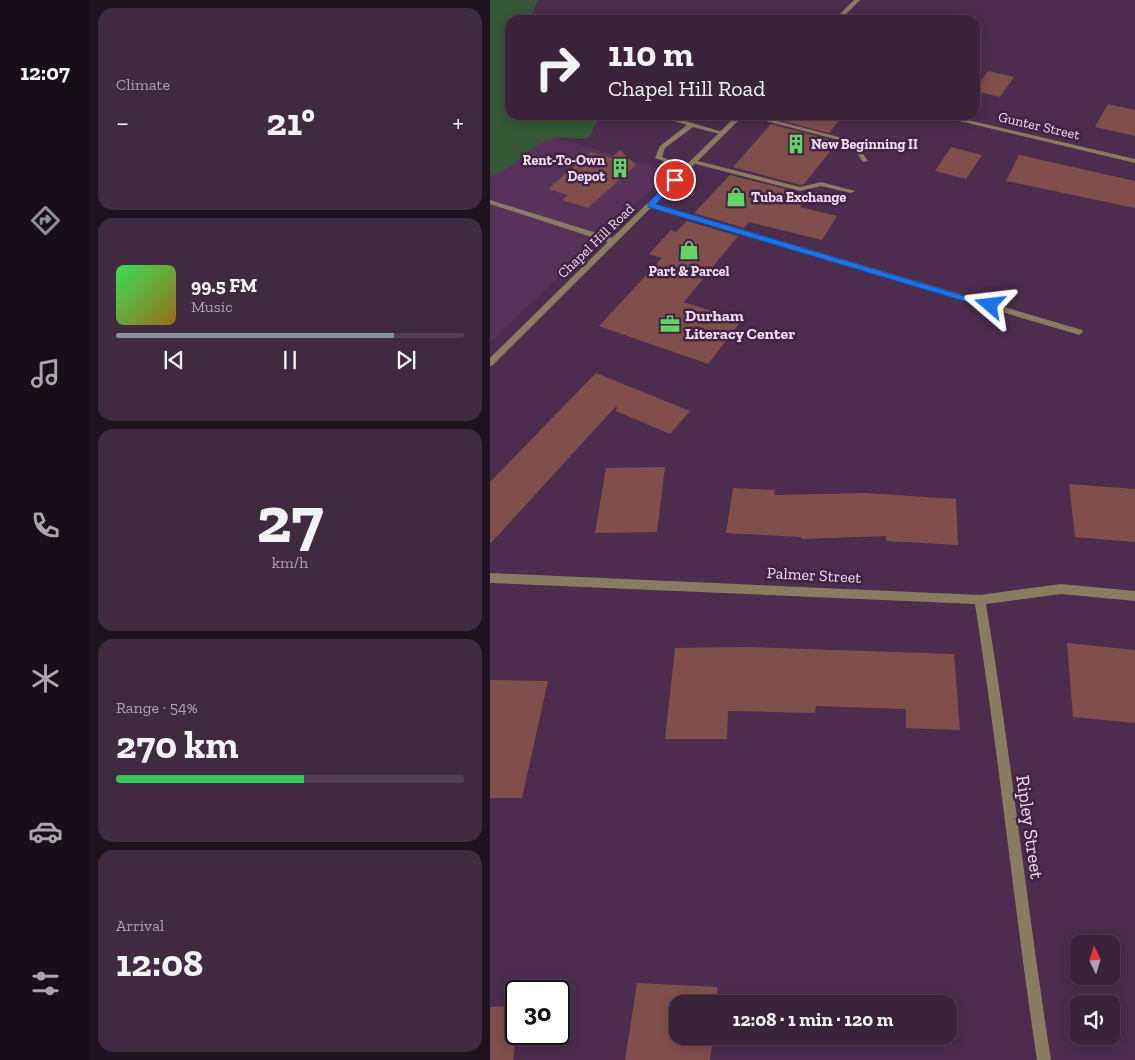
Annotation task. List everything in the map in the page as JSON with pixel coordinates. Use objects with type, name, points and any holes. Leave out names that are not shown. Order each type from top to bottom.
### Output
[{"type":"street","points":[[842,15],[857,0]]},
{"type":"street","points":[[677,120],[723,133]]},
{"type":"street","name":"Chapel Hill Road","points":[[490,363],[736,120]]},
{"type":"street","points":[[766,120],[852,142],[866,161]]},
{"type":"street","name":"Gunter Street","points":[[959,120],[1135,161]]},
{"type":"street","points":[[687,168],[658,158],[662,148],[692,124]]},
{"type":"street","points":[[694,162],[800,189],[821,184],[851,191]]},
{"type":"street","points":[[490,202],[613,241]]},
{"type":"street","points":[[650,205],[1079,332]]},
{"type":"street","name":"Palmer Street","points":[[490,578],[980,600],[1061,589],[1135,596]]},
{"type":"street","name":"Ripley Street","points":[[980,600],[995,690],[1006,795],[1044,1060]]},
{"type":"shaded area","points":[[548,135],[669,172],[490,342],[490,177]]},
{"type":"green space","points":[[490,0],[538,0],[531,15],[505,15],[505,120],[598,120],[589,138],[552,138],[533,148],[506,169],[490,176]]},
{"type":"building","points":[[988,71],[1014,77],[1000,97],[980,92],[980,83]]},
{"type":"building","points":[[1108,104],[1135,110],[1135,136],[1095,127]]},
{"type":"building","points":[[779,120],[839,120],[829,133]]},
{"type":"building","points":[[771,124],[837,143],[804,184],[800,185],[733,167]]},
{"type":"building","points":[[951,147],[982,155],[966,179],[935,171]]},
{"type":"building","points":[[620,150],[636,165],[588,208],[562,200],[568,195],[548,189],[591,152],[611,158]]},
{"type":"building","points":[[1019,155],[1135,181],[1135,208],[1006,181]]},
{"type":"building","points":[[730,175],[797,192],[793,197],[805,200],[800,207],[837,216],[822,240],[749,222],[744,228],[694,213]]},
{"type":"building","points":[[687,221],[738,236],[684,302],[741,321],[708,364],[599,326],[662,258],[649,254],[671,230],[676,232]]},
{"type":"building","points":[[596,373],[690,411],[670,434],[616,411],[617,405],[490,544],[490,482]]},
{"type":"building","points":[[665,467],[657,532],[595,533],[606,468]]},
{"type":"building","points":[[1069,484],[1135,489],[1135,542],[1075,537]]},
{"type":"building","points":[[733,488],[775,490],[774,495],[866,493],[956,499],[958,545],[886,541],[886,536],[802,539],[801,537],[726,533]]},
{"type":"building","points":[[1067,643],[1135,650],[1135,723],[1073,717]]},
{"type":"building","points":[[750,647],[954,654],[960,730],[906,728],[906,709],[816,706],[815,713],[728,711],[727,739],[665,739],[675,648]]},
{"type":"building","points":[[490,680],[548,681],[522,798],[490,798]]},
{"type":"building","points":[[637,983],[718,987],[717,995],[669,995],[669,1045],[712,1045],[710,1060],[625,1060]]},
{"type":"building","points":[[505,1006],[505,1045],[515,1045],[513,1060],[490,1060],[490,1007]]},
{"type":"place","name":"New Beginning II","points":[[796,144]]},
{"type":"place","name":"Rent-To-Own Depot","points":[[620,168]]},
{"type":"place","name":"Tuba Exchange","points":[[736,197]]},
{"type":"place","name":"Part & Parcel","points":[[689,250]]},
{"type":"place","name":"Durham Literacy Center","points":[[670,324]]},
{"type":"route","points":[[675,180],[650,205],[990,305]]}]
